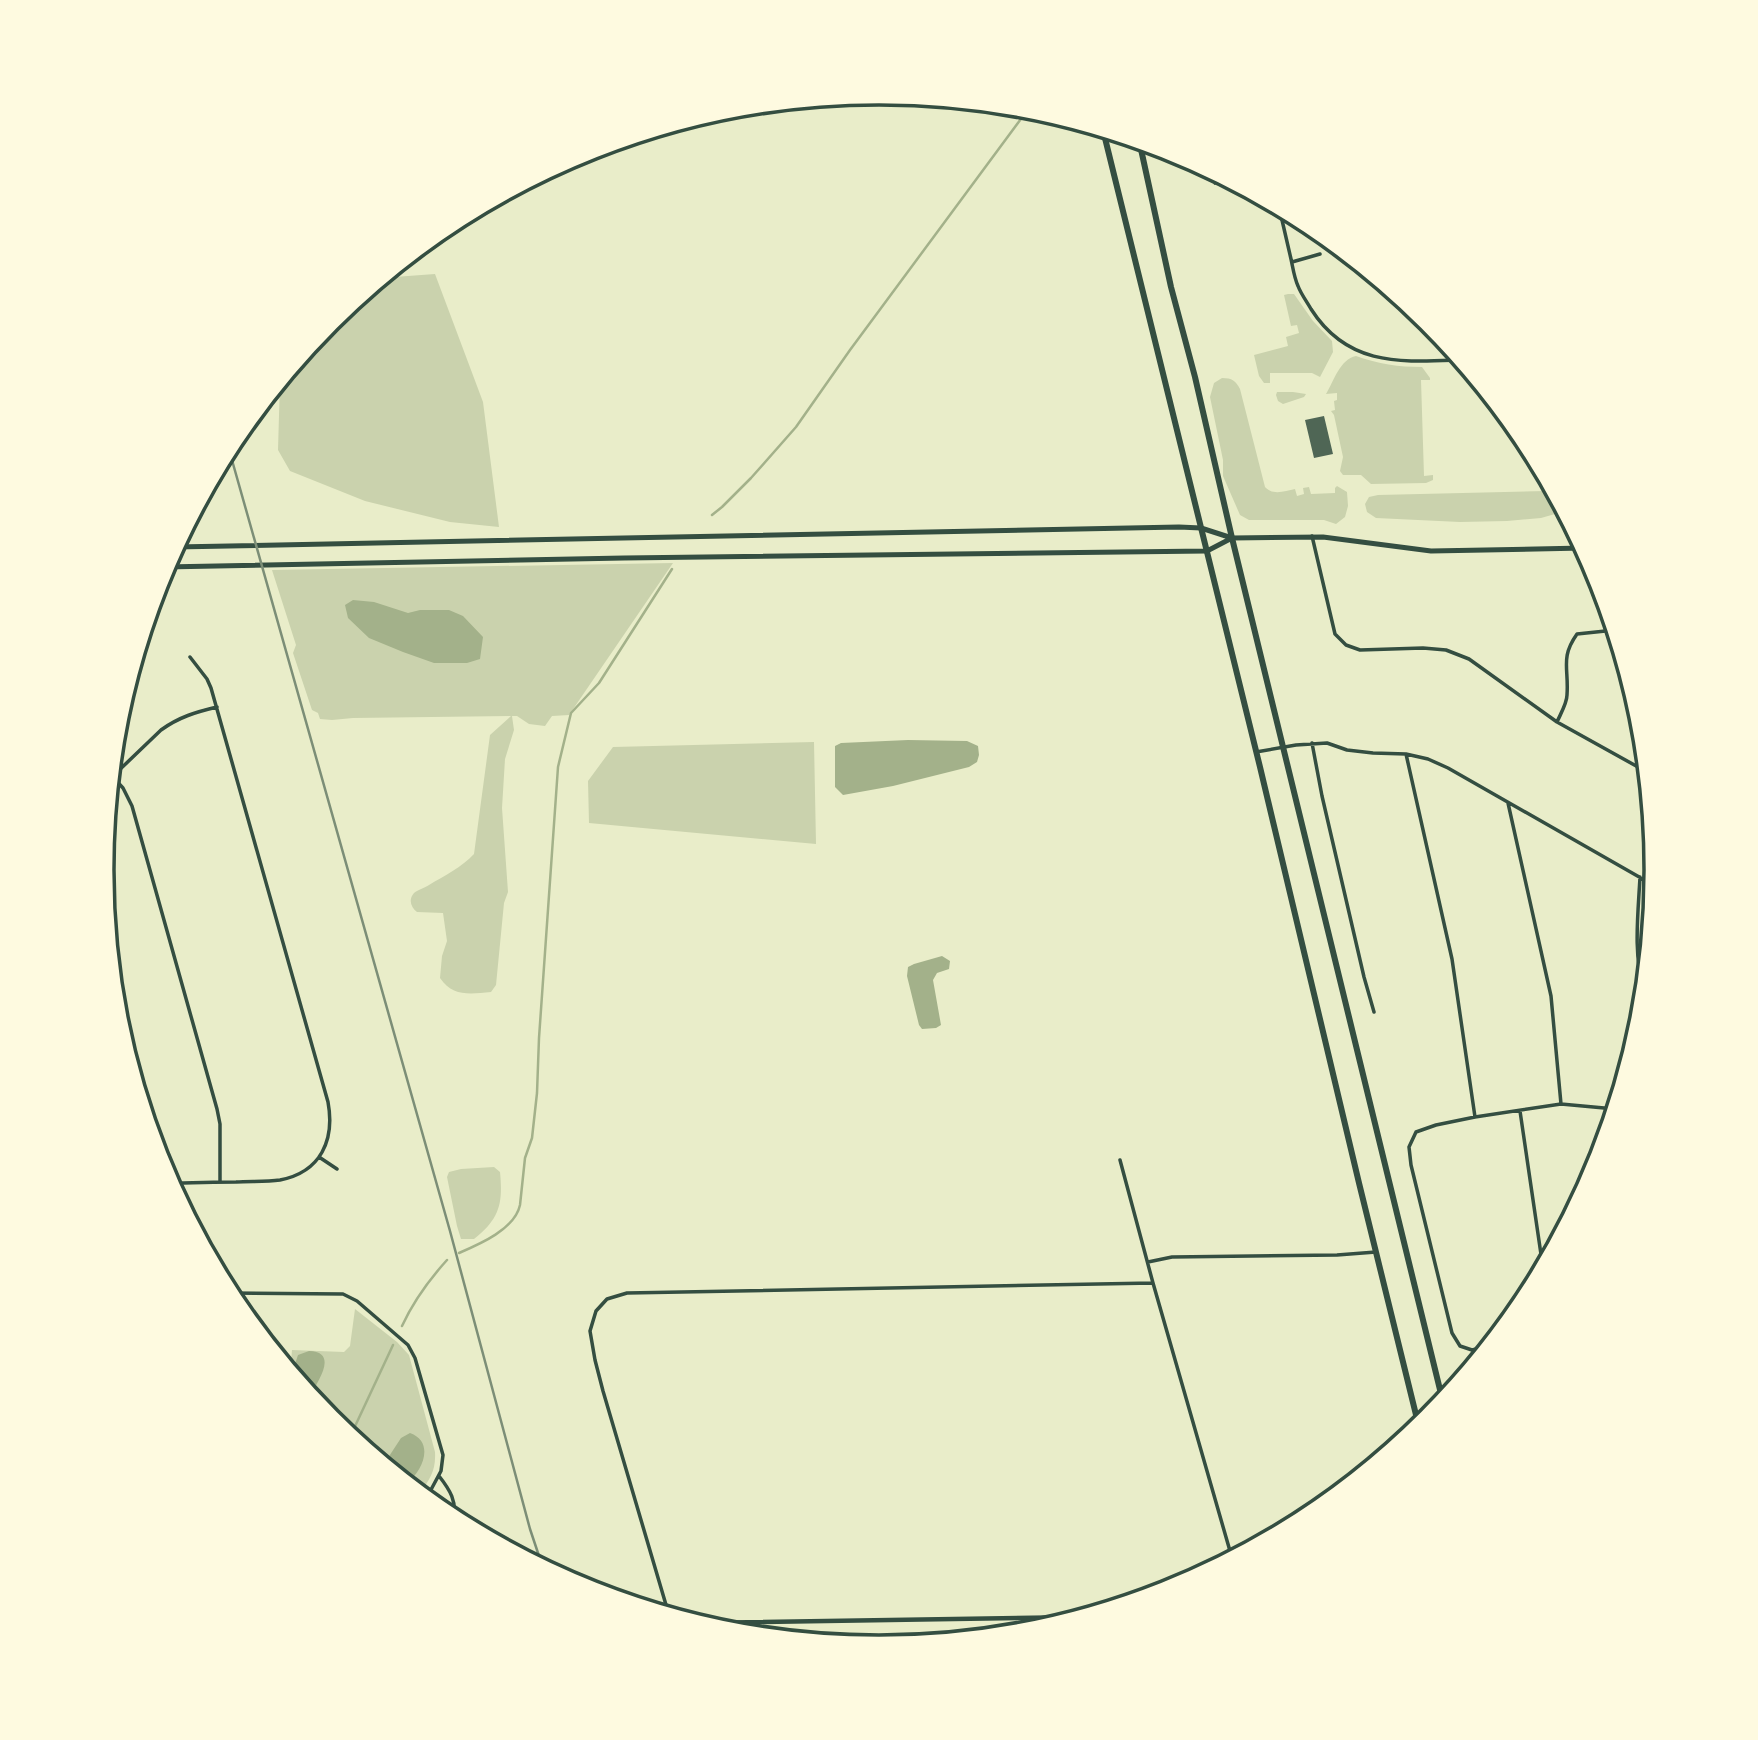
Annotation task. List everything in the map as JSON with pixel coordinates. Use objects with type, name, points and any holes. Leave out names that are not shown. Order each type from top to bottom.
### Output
[{"type":"main road","points":[[1106,140],[1416,1415]]},
{"type":"main road","points":[[1142,152],[1171,286],[1440,1389]]},
{"type":"main road","points":[[186,547],[1201,528],[1232,538],[1312,536],[1431,551],[1573,548]]},
{"type":"main road","points":[[177,567],[1206,551],[1232,538]]},
{"type":"street","points":[[1282,220],[1298,286],[1318,320],[1348,345],[1372,356],[1411,362],[1449,360]]},
{"type":"street","points":[[1292,262],[1320,254]]},
{"type":"street","points":[[1312,536],[1335,634],[1346,646],[1360,650],[1446,650],[1469,659],[1558,722],[1636,766]]},
{"type":"street","points":[[1558,722],[1567,697],[1568,647],[1577,634],[1605,632]]},
{"type":"street","points":[[181,1183],[281,1180],[296,1175],[309,1168],[319,1157],[326,1143],[331,1119],[217,707],[207,679],[190,657]]},
{"type":"street","points":[[121,768],[170,723],[183,716],[217,707]]},
{"type":"street","points":[[1312,743],[1322,796],[1374,1012]]},
{"type":"street","points":[[1256,752],[1327,743],[1346,750],[1406,754],[1428,759],[1644,879]]},
{"type":"street","points":[[1406,754],[1451,959],[1475,1116]]},
{"type":"street","points":[[119,786],[132,806],[217,1109],[220,1124],[220,1182]]},
{"type":"street","points":[[1508,803],[1551,996],[1561,1104]]},
{"type":"street","points":[[1638,956],[1640,877]]},
{"type":"street","points":[[1475,1349],[1460,1346],[1452,1332],[1411,1166],[1409,1147],[1416,1132],[1475,1116],[1561,1104],[1605,1108]]},
{"type":"street","points":[[1520,1110],[1541,1255]]},
{"type":"street","points":[[319,1157],[337,1168]]},
{"type":"street","points":[[1120,1160],[1230,1549]]},
{"type":"street","points":[[1147,1262],[1172,1257],[1376,1252]]},
{"type":"street","points":[[666,1604],[595,1360],[590,1331],[596,1311],[607,1298],[627,1293],[1153,1283]]},
{"type":"street","points":[[242,1293],[343,1294],[356,1301],[408,1345],[415,1358],[443,1455],[441,1471],[431,1490]]},
{"type":"street","points":[[439,1476],[453,1496],[455,1507]]},
{"type":"street","points":[[744,1622],[1038,1618]]},
{"type":"shaded area","points":[[435,274],[483,402],[499,527],[450,522],[365,501],[290,471],[278,450],[280,395],[338,329],[397,277]]},
{"type":"shaded area","points":[[1294,294],[1313,321],[1332,341],[1333,352],[1320,377],[1312,373],[1270,373],[1270,383],[1264,383],[1259,376],[1254,355],[1288,346],[1286,337],[1299,333],[1297,325],[1291,326],[1284,295]]},
{"type":"shaded area","points":[[1356,356],[1389,364],[1422,367],[1430,378],[1421,380],[1424,476],[1433,475],[1433,480],[1426,483],[1371,484],[1361,475],[1343,475],[1340,471],[1343,457],[1331,411],[1335,410],[1337,393],[1326,394],[1338,371],[1346,361]]},
{"type":"shaded area","points":[[1222,378],[1233,380],[1240,389],[1265,487],[1275,492],[1295,489],[1297,496],[1304,494],[1303,488],[1309,487],[1311,494],[1335,493],[1337,486],[1347,492],[1348,506],[1345,517],[1336,524],[1324,520],[1249,520],[1240,515],[1223,476],[1223,460],[1210,397],[1214,383]]},
{"type":"shaded area","points":[[1277,392],[1306,394],[1283,404],[1278,401]]},
{"type":"shaded area","points":[[1544,491],[1555,514],[1541,518],[1507,521],[1376,518],[1367,512],[1365,504],[1369,497]]},
{"type":"shaded area","points":[[673,563],[569,715],[552,716],[545,726],[529,724],[517,716],[512,716],[514,730],[505,759],[502,808],[508,892],[504,903],[496,985],[491,992],[476,993],[462,993],[450,988],[440,978],[442,956],[447,941],[443,913],[417,912],[412,906],[411,898],[415,892],[453,871],[474,854],[490,735],[511,716],[320,719],[318,713],[312,710],[293,653],[296,645],[272,570]]},
{"type":"shaded area","points":[[353,600],[374,602],[408,613],[420,610],[449,610],[463,616],[483,637],[480,659],[467,663],[434,663],[369,638],[348,618],[345,605]]},
{"type":"shaded area","points":[[967,741],[978,746],[979,755],[977,762],[969,767],[893,786],[843,795],[835,787],[835,746],[841,743]]},
{"type":"shaded area","points":[[814,742],[816,844],[589,823],[588,781],[613,747]]},
{"type":"shaded area","points":[[942,956],[950,961],[949,969],[937,973],[933,980],[941,1025],[922,1029],[907,976],[908,967]]},
{"type":"shaded area","points":[[494,1167],[500,1172],[498,1210],[483,1232],[474,1239],[461,1239],[447,1177],[449,1172]]},
{"type":"shaded area","points":[[355,1309],[397,1342],[409,1355],[435,1452],[433,1469],[425,1486],[338,1411],[291,1359],[292,1350],[344,1352],[350,1346]]},
{"type":"shaded area","points":[[309,1351],[323,1356],[324,1368],[315,1386],[295,1364],[298,1355]]},
{"type":"shaded area","points":[[410,1433],[422,1443],[424,1457],[413,1477],[389,1457],[401,1438]]},
{"type":"building","points":[[1324,416],[1333,454],[1314,458],[1305,420]]},
{"type":"waterway","points":[[712,515],[751,478],[796,427],[1021,119]]},
{"type":"waterway","points":[[459,1253],[504,1228],[517,1214],[520,1205],[525,1158],[532,1138],[537,1093],[558,767],[571,713],[599,683],[672,569]]},
{"type":"waterway","points":[[402,1326],[422,1291],[447,1260]]},
{"type":"waterway","points":[[355,1427],[393,1345]]},
{"type":"railway","points":[[232,462],[539,1555]]}]
